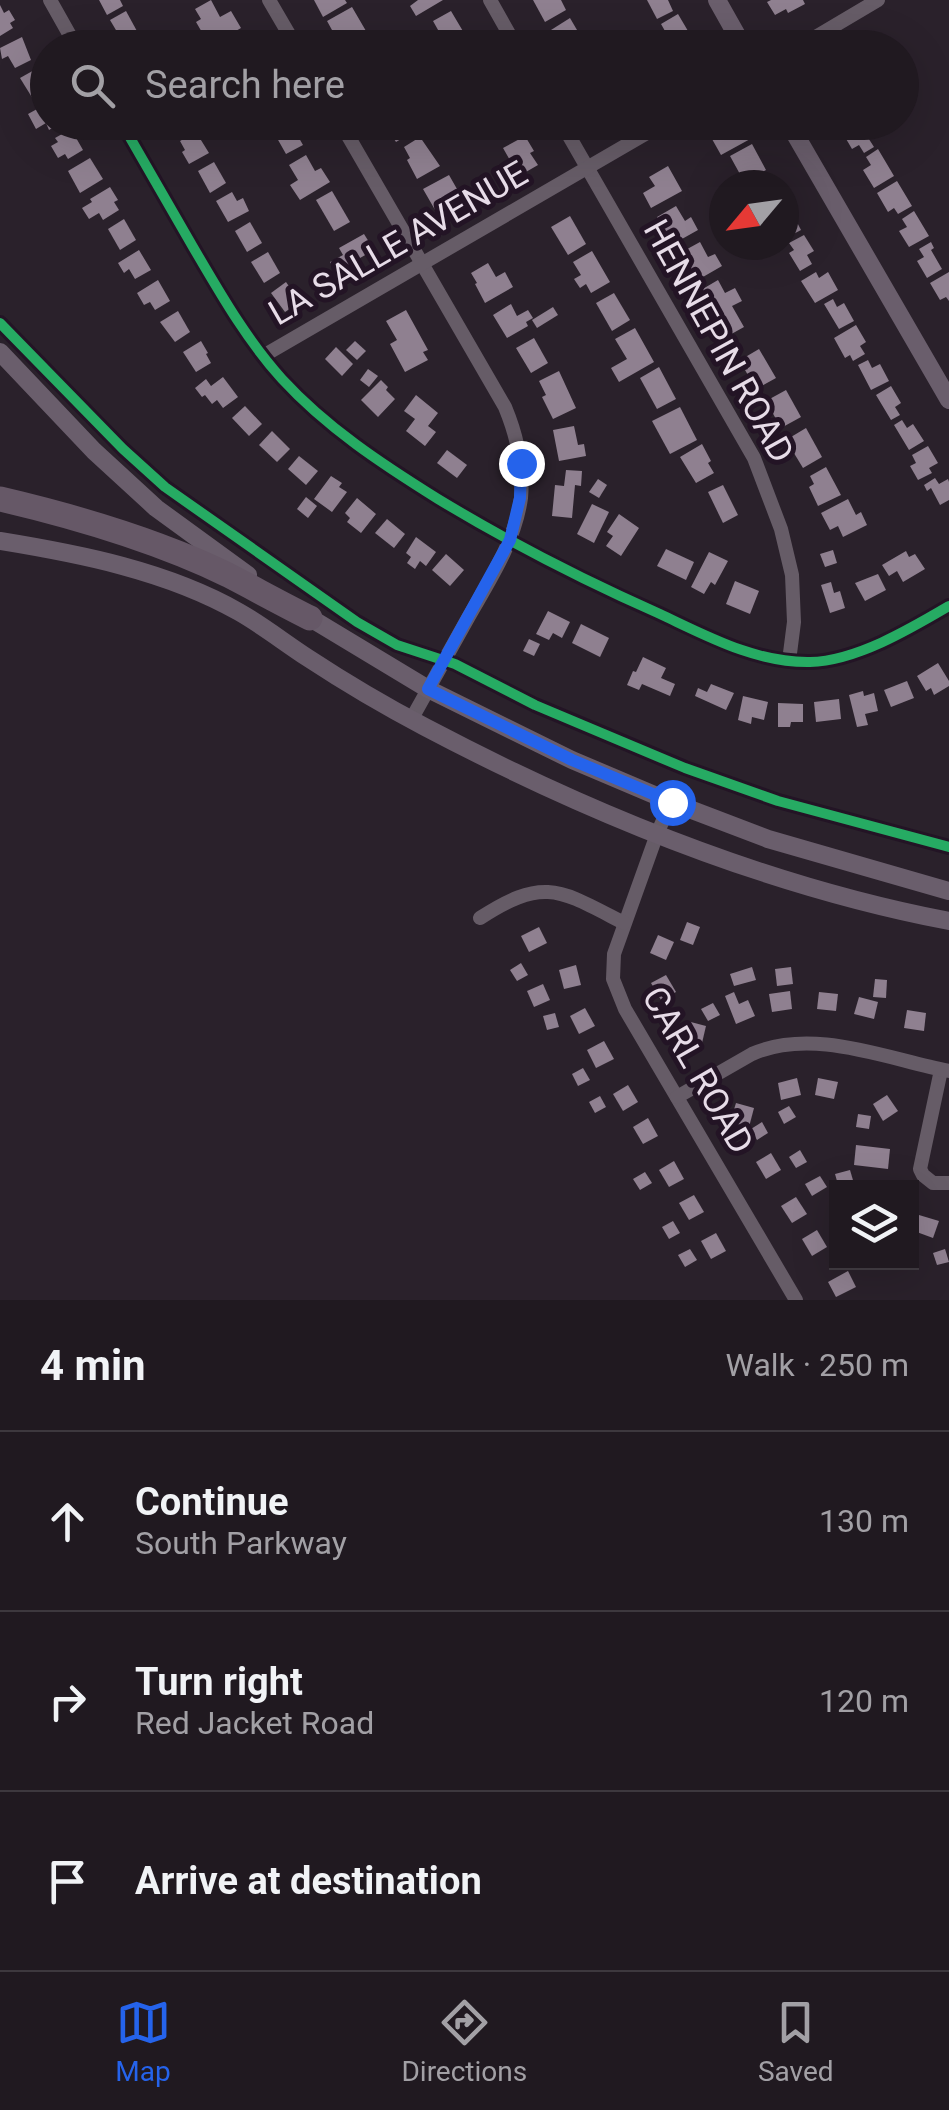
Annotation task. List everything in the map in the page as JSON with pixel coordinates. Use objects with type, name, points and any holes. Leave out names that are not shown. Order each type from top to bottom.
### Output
[{"type":"highway","points":[[0,499],[50,510],[164,549],[225,574],[310,618]]},
{"type":"main road","points":[[716,0],[734,30]]},
{"type":"main road","points":[[798,140],[949,400]]},
{"type":"main road","points":[[0,352],[94,451],[156,508],[310,618],[428,689],[572,760],[672,802],[781,844],[949,892]]},
{"type":"main road","points":[[0,541],[110,564],[188,587],[240,612],[410,720],[528,779],[657,834],[799,884],[949,920]]},
{"type":"street","points":[[50,0],[67,30]]},
{"type":"street","points":[[269,0],[286,30]]},
{"type":"street","points":[[490,0],[507,30]]},
{"type":"street","points":[[827,30],[878,0]]},
{"type":"street","points":[[131,140],[224,301],[263,356],[316,413],[397,474],[510,540],[630,601],[768,660],[813,662],[876,646],[949,606]]},
{"type":"street","points":[[350,140],[505,407],[521,463],[520,498],[510,540],[410,720]]},
{"type":"street","name":"HENNEPIN ROAD","points":[[571,140],[729,412],[768,491],[792,575],[794,622],[788,661]]},
{"type":"street","name":"LA SALLE AVENUE","points":[[263,356],[635,140]]},
{"type":"street","name":"CARL ROAD","points":[[672,802],[624,923],[614,954],[614,979],[625,1008],[796,1300]]},
{"type":"street","points":[[480,918],[514,898],[540,890],[578,900],[624,923]]},
{"type":"street","points":[[677,1097],[764,1048],[794,1042],[837,1046],[945,1070],[920,1169],[933,1183],[949,1182]]},
{"type":"building","points":[[99,0],[120,0],[123,6],[107,15]]},
{"type":"building","points":[[211,0],[220,17],[231,11],[241,28],[201,30],[196,22],[201,19],[195,9]]},
{"type":"building","points":[[314,0],[345,0],[347,3],[323,17]]},
{"type":"building","points":[[418,0],[443,0],[416,16],[410,6]]},
{"type":"building","points":[[533,0],[561,0],[566,10],[545,22]]},
{"type":"building","points":[[647,0],[668,0],[673,11],[657,19]]},
{"type":"building","points":[[803,0],[805,4],[775,15],[767,2]]},
{"type":"building","points":[[0,5],[15,20],[10,23],[13,28],[0,36]]},
{"type":"building","points":[[352,7],[365,30],[332,30],[327,21]]},
{"type":"building","points":[[126,11],[136,30],[116,30],[110,20]]},
{"type":"building","points":[[451,11],[462,30],[438,30],[433,21]]},
{"type":"building","points":[[678,14],[687,30],[664,30],[661,24]]},
{"type":"building","points":[[570,18],[577,30],[551,30]]},
{"type":"building","points":[[22,37],[30,60],[15,68],[8,56],[2,59],[0,48]]},
{"type":"building","points":[[30,72],[30,94],[20,78]]},
{"type":"building","points":[[77,140],[83,150],[68,159],[65,154],[58,158],[51,146]]},
{"type":"building","points":[[201,140],[209,153],[189,164],[180,141]]},
{"type":"building","points":[[278,140],[300,140],[303,145],[286,154]]},
{"type":"building","points":[[422,140],[440,166],[417,179],[404,147]]},
{"type":"building","points":[[518,140],[527,140],[538,165],[519,176],[503,148]]},
{"type":"building","points":[[713,140],[748,140],[721,155]]},
{"type":"building","points":[[847,140],[870,140],[874,147],[864,153],[859,145],[852,149]]},
{"type":"building","points":[[752,144],[766,170],[738,170],[730,156]]},
{"type":"building","points":[[878,149],[894,176],[874,188],[863,170],[871,165],[866,157]]},
{"type":"building","points":[[306,155],[315,171],[321,168],[330,182],[300,200],[290,185],[298,180],[289,165]]},
{"type":"building","points":[[90,158],[103,179],[80,193],[68,171]]},
{"type":"building","points":[[214,162],[226,183],[210,193],[198,171]]},
{"type":"building","points":[[668,166],[682,191],[651,208],[643,193],[655,186],[649,177]]},
{"type":"building","points":[[449,175],[457,189],[450,193],[460,212],[442,222],[423,189]]},
{"type":"building","points":[[897,181],[912,206],[898,214],[894,208],[888,212],[877,193]]},
{"type":"building","points":[[110,187],[119,210],[103,220],[99,213],[89,219],[82,208]]},
{"type":"building","points":[[332,191],[350,222],[334,231],[316,200]]},
{"type":"building","points":[[232,192],[237,201],[243,198],[249,211],[228,222],[216,201]]},
{"type":"building","points":[[676,206],[685,221],[691,217],[698,230],[673,244],[657,217]]},
{"type":"building","points":[[914,211],[929,236],[909,247],[899,231],[907,227],[902,219]]},
{"type":"building","points":[[570,216],[586,244],[568,255],[551,227]]},
{"type":"building","points":[[124,219],[136,240],[120,250],[108,229]]},
{"type":"building","points":[[250,222],[262,243],[247,252],[235,231]]},
{"type":"building","points":[[364,234],[374,250],[346,266],[349,270],[338,276],[330,262],[343,255],[339,248]]},
{"type":"building","points":[[804,235],[814,251],[807,255],[812,264],[800,271],[793,260],[799,260],[799,238]]},
{"type":"building","points":[[700,242],[709,260],[718,260],[722,266],[696,281],[680,253]]},
{"type":"building","points":[[931,242],[931,250],[942,269],[927,278],[917,261],[924,257],[919,249]]},
{"type":"building","points":[[139,250],[151,270],[135,279],[129,269],[124,273],[118,263]]},
{"type":"building","points":[[592,251],[610,282],[591,293],[586,284],[580,288],[574,279],[581,275],[573,262]]},
{"type":"building","points":[[268,252],[280,273],[264,283],[251,262]]},
{"type":"building","points":[[488,263],[496,277],[505,272],[513,287],[485,303],[471,273]]},
{"type":"building","points":[[816,272],[819,278],[828,272],[838,290],[815,303],[801,281]]},
{"type":"building","points":[[949,272],[949,301],[946,297],[940,300],[930,283]]},
{"type":"building","points":[[158,280],[170,301],[155,310],[150,302],[144,305],[137,293]]},
{"type":"building","points":[[718,280],[725,293],[735,288],[742,301],[732,306],[744,327],[726,337],[701,290]]},
{"type":"building","points":[[286,282],[300,302],[285,312],[271,293]]},
{"type":"building","points":[[614,293],[630,320],[612,331],[596,303]]},
{"type":"building","points":[[833,299],[837,307],[844,303],[854,321],[839,329],[824,304]]},
{"type":"building","points":[[511,304],[517,316],[528,310],[533,318],[526,322],[528,326],[507,338],[493,315]]},
{"type":"building","points":[[553,307],[558,315],[537,328],[532,320]]},
{"type":"building","points":[[406,310],[428,350],[423,352],[428,360],[405,372],[390,344],[397,340],[386,321]]},
{"type":"building","points":[[178,311],[190,332],[175,342],[160,322]]},
{"type":"building","points":[[856,325],[866,342],[860,346],[865,354],[853,361],[850,355],[845,358],[834,338]]},
{"type":"building","points":[[635,328],[654,362],[619,382],[611,368],[627,359],[615,339]]},
{"type":"building","points":[[534,338],[548,363],[531,373],[516,348]]},
{"type":"building","points":[[201,341],[211,363],[196,372],[183,352]]},
{"type":"building","points":[[355,341],[366,351],[357,360],[346,350]]},
{"type":"building","points":[[336,347],[353,364],[342,376],[325,359]]},
{"type":"building","points":[[759,349],[776,378],[756,389],[742,359]]},
{"type":"building","points":[[868,360],[872,368],[880,364],[889,381],[871,390],[858,365]]},
{"type":"building","points":[[659,367],[676,399],[657,409],[640,378]]},
{"type":"building","points":[[368,369],[378,376],[369,387],[360,380]]},
{"type":"building","points":[[559,371],[576,408],[553,419],[539,381]]},
{"type":"building","points":[[223,377],[238,397],[223,408],[217,400],[212,404],[205,395],[202,397],[195,388],[206,379],[211,386]]},
{"type":"building","points":[[381,380],[395,399],[378,417],[361,400]]},
{"type":"building","points":[[891,386],[901,403],[895,407],[900,415],[891,420],[876,395]]},
{"type":"building","points":[[786,390],[801,417],[781,428],[766,401]]},
{"type":"building","points":[[416,395],[438,413],[428,426],[436,432],[425,446],[406,431],[415,419],[404,411]]},
{"type":"building","points":[[245,406],[262,424],[249,436],[232,418]]},
{"type":"building","points":[[680,407],[697,440],[670,454],[652,421]]},
{"type":"building","points":[[902,420],[907,428],[913,424],[924,441],[909,450],[894,425]]},
{"type":"building","points":[[574,426],[578,445],[584,444],[586,456],[559,461],[553,430]]},
{"type":"building","points":[[806,428],[822,457],[803,468],[786,440]]},
{"type":"building","points":[[272,431],[290,449],[277,462],[259,445]]},
{"type":"building","points":[[702,444],[714,473],[696,483],[680,457]]},
{"type":"building","points":[[928,446],[938,463],[929,468],[932,473],[918,480],[910,466],[916,463],[912,455]]},
{"type":"building","points":[[447,450],[467,465],[457,478],[437,463]]},
{"type":"building","points":[[299,456],[318,471],[306,485],[288,469]]},
{"type":"building","points":[[826,467],[841,495],[818,506],[809,487],[814,484],[810,476]]},
{"type":"building","points":[[566,470],[582,471],[581,486],[575,485],[572,518],[552,516],[555,485],[564,486]]},
{"type":"building","points":[[331,476],[347,492],[332,512],[314,499]]},
{"type":"building","points":[[935,478],[939,484],[948,479],[949,482],[949,500],[940,505],[931,488],[927,491],[924,485]]},
{"type":"building","points":[[598,479],[607,485],[599,498],[589,492]]},
{"type":"building","points":[[723,485],[738,515],[723,523],[708,492]]},
{"type":"building","points":[[306,497],[317,506],[308,518],[297,509]]},
{"type":"building","points":[[357,498],[376,514],[361,533],[347,522],[350,518],[345,513]]},
{"type":"building","points":[[848,499],[867,525],[843,537],[838,526],[830,530],[821,513]]},
{"type":"building","points":[[592,504],[609,512],[594,543],[577,534]]},
{"type":"building","points":[[619,514],[639,528],[621,556],[606,546],[613,536],[607,532]]},
{"type":"building","points":[[387,519],[405,534],[394,548],[375,533]]},
{"type":"building","points":[[416,537],[436,552],[426,566],[420,561],[415,569],[407,563],[411,557],[406,553]]},
{"type":"building","points":[[666,549],[694,562],[686,580],[657,566]]},
{"type":"building","points":[[833,550],[837,563],[825,567],[820,554]]},
{"type":"building","points":[[906,551],[909,557],[915,554],[925,569],[903,582],[897,571],[889,576],[882,565]]},
{"type":"building","points":[[709,552],[728,561],[715,585],[711,582],[704,594],[691,587]]},
{"type":"building","points":[[446,554],[464,570],[450,586],[432,570]]},
{"type":"building","points":[[878,574],[886,590],[865,601],[855,583]]},
{"type":"building","points":[[735,581],[759,591],[750,614],[726,604]]},
{"type":"building","points":[[831,582],[834,593],[840,591],[845,608],[830,613],[821,585]]},
{"type":"building","points":[[548,611],[570,622],[562,638],[553,633],[549,640],[536,634]]},
{"type":"building","points":[[581,624],[609,638],[600,657],[572,643]]},
{"type":"building","points":[[529,639],[540,644],[534,656],[523,651]]},
{"type":"building","points":[[643,657],[666,668],[661,678],[675,684],[670,696],[642,684],[639,690],[627,685]]},
{"type":"building","points":[[938,663],[949,686],[934,695],[931,688],[926,691],[917,676]]},
{"type":"building","points":[[907,681],[914,698],[891,707],[884,690]]},
{"type":"building","points":[[711,684],[734,693],[726,710],[695,696],[698,688],[707,692]]},
{"type":"building","points":[[863,691],[864,696],[874,693],[878,711],[865,714],[868,725],[857,727],[849,695]]},
{"type":"building","points":[[743,696],[768,702],[764,720],[752,717],[751,724],[738,720]]},
{"type":"building","points":[[839,699],[841,719],[816,722],[814,702]]},
{"type":"building","points":[[778,703],[803,704],[803,722],[778,727]]},
{"type":"building","points":[[687,922],[700,927],[693,945],[680,940]]},
{"type":"building","points":[[539,927],[547,943],[529,952],[521,936]]},
{"type":"building","points":[[658,935],[674,942],[666,960],[650,953]]},
{"type":"building","points":[[521,963],[528,975],[517,981],[510,970]]},
{"type":"building","points":[[576,965],[581,985],[564,989],[559,970]]},
{"type":"building","points":[[752,967],[756,980],[734,986],[730,974]]},
{"type":"building","points":[[791,967],[793,984],[777,986],[775,969]]},
{"type":"building","points":[[666,975],[676,992],[661,1000],[651,983]]},
{"type":"building","points":[[875,979],[887,980],[886,998],[873,997]]},
{"type":"building","points":[[543,984],[550,1000],[534,1007],[527,991]]},
{"type":"building","points":[[790,991],[792,1009],[772,1012],[769,994]]},
{"type":"building","points":[[734,992],[739,1004],[748,1000],[755,1016],[736,1024],[725,996]]},
{"type":"building","points":[[819,992],[838,994],[836,1011],[817,1009]]},
{"type":"building","points":[[859,997],[878,1002],[874,1019],[854,1014]]},
{"type":"building","points":[[713,1003],[720,1015],[708,1021],[701,1009]]},
{"type":"building","points":[[585,1008],[595,1026],[579,1034],[570,1016]]},
{"type":"building","points":[[907,1010],[926,1013],[924,1031],[904,1028]]},
{"type":"building","points":[[555,1013],[559,1027],[547,1030],[543,1016]]},
{"type":"building","points":[[687,1021],[706,1026],[702,1043],[683,1039]]},
{"type":"building","points":[[604,1041],[614,1059],[596,1068],[587,1050]]},
{"type":"building","points":[[583,1068],[590,1080],[578,1086],[572,1074]]},
{"type":"building","points":[[797,1078],[801,1095],[781,1100],[778,1083]]},
{"type":"building","points":[[818,1078],[838,1082],[834,1099],[815,1095]]},
{"type":"building","points":[[628,1085],[638,1102],[623,1111],[613,1094]]},
{"type":"building","points":[[887,1095],[898,1111],[883,1121],[873,1104]]},
{"type":"building","points":[[600,1096],[606,1107],[595,1113],[589,1102]]},
{"type":"building","points":[[736,1103],[754,1108],[749,1127],[730,1122]]},
{"type":"building","points":[[789,1106],[796,1117],[784,1124],[778,1112]]},
{"type":"building","points":[[858,1114],[871,1116],[869,1129],[856,1127]]},
{"type":"building","points":[[648,1118],[658,1136],[643,1144],[633,1127]]},
{"type":"building","points":[[762,1122],[768,1133],[757,1140],[751,1129]]},
{"type":"building","points":[[856,1145],[890,1149],[888,1169],[854,1165]]},
{"type":"building","points":[[800,1150],[807,1162],[796,1168],[789,1157]]},
{"type":"building","points":[[771,1153],[781,1170],[766,1179],[756,1162]]},
{"type":"building","points":[[674,1161],[684,1179],[669,1187],[659,1170]]},
{"type":"building","points":[[850,1170],[853,1180],[837,1180],[835,1174]]},
{"type":"building","points":[[645,1172],[652,1183],[640,1190],[633,1179]]},
{"type":"building","points":[[820,1176],[827,1187],[812,1196],[805,1184]]},
{"type":"building","points":[[694,1195],[704,1212],[689,1220],[679,1203]]},
{"type":"building","points":[[796,1197],[807,1214],[792,1223],[781,1206]]},
{"type":"building","points":[[919,1215],[939,1221],[933,1238],[919,1233]]},
{"type":"building","points":[[673,1221],[680,1233],[669,1239],[662,1227]]},
{"type":"building","points":[[817,1230],[827,1247],[812,1256],[802,1239]]},
{"type":"building","points":[[716,1233],[726,1251],[711,1259],[701,1241]]},
{"type":"building","points":[[690,1249],[697,1260],[685,1267],[678,1255]]},
{"type":"building","points":[[945,1249],[949,1262],[937,1265],[933,1253]]},
{"type":"building","points":[[848,1271],[856,1287],[836,1297],[828,1282]]},
{"type":"cycle path","points":[[132,140],[224,298],[282,379],[356,444],[465,515],[631,601],[714,639],[770,658],[810,662],[846,656],[882,642],[949,606]]},
{"type":"cycle path","points":[[0,323],[165,487],[357,622],[397,645],[455,664],[535,705],[685,768],[778,801],[949,847]]},
{"type":"route","points":[[521,463],[520,498],[510,540],[428,689],[572,760],[672,802]]}]
